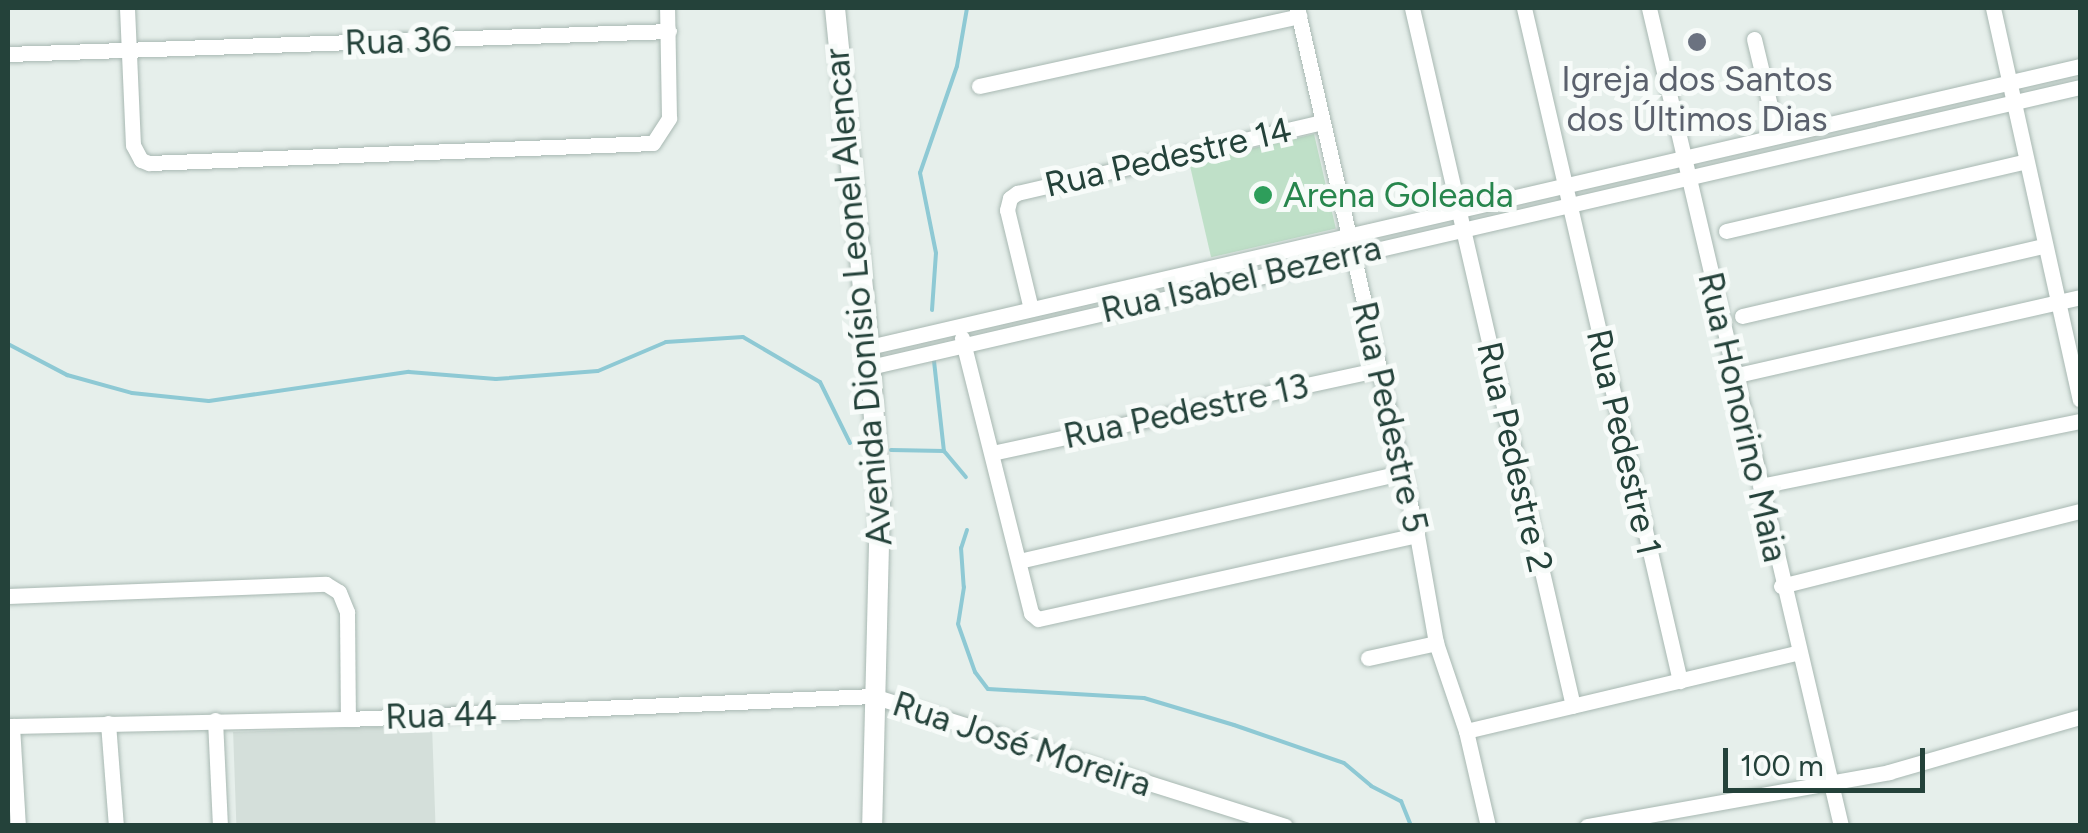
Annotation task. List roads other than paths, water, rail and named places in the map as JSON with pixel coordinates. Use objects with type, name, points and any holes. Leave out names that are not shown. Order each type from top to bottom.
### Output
[{"type":"street","points":[[126,8],[133,145],[141,160],[181,163],[653,142],[666,128],[670,99],[668,8]]},
{"type":"street","name":"Avenida Dionísio Leonel Alencar","points":[[835,8],[870,357],[881,558],[873,696],[872,826]]},
{"type":"street","name":"Rua Pedestre 2","points":[[1412,8],[1573,706]]},
{"type":"street","name":"Rua Pedestre 1","points":[[1524,8],[1680,681]]},
{"type":"street","name":"Rua Honorino Maia","points":[[1648,8],[1797,653],[1841,826]]},
{"type":"street","points":[[1993,8],[2080,399]]},
{"type":"street","points":[[979,86],[1298,12]]},
{"type":"street","name":"Rua Pedestre 5","points":[[1298,12],[1417,535],[1436,643],[1466,731],[1488,826]]},
{"type":"street","name":"Rua 36","points":[[8,54],[669,31]]},
{"type":"street","points":[[1754,39],[1776,135]]},
{"type":"street","name":"Rua Isabel Bezerra","points":[[870,357],[959,326],[1456,208],[2009,83],[2080,76]]},
{"type":"street","name":"Rua Isabel Bezerra","points":[[870,357],[964,344],[2014,102],[2080,76]]},
{"type":"street","points":[[1843,120],[1848,140]]},
{"type":"street","name":"Rua Pedestre 14","points":[[1030,309],[1007,210],[1010,198],[1017,193],[1322,122]]},
{"type":"street","points":[[1726,231],[2026,162]]},
{"type":"street","points":[[1742,316],[2044,246]]},
{"type":"street","points":[[1732,376],[2080,297]]},
{"type":"street","points":[[959,326],[1032,613],[1041,620],[1417,535]]},
{"type":"street","name":"Rua Pedestre 13","points":[[992,453],[1380,368]]},
{"type":"street","points":[[1760,486],[2080,421]]},
{"type":"street","points":[[1019,560],[1403,472]]},
{"type":"street","points":[[1782,586],[2080,511]]},
{"type":"street","points":[[8,596],[317,583],[336,588],[347,612],[348,719]]},
{"type":"street","points":[[1368,658],[1436,643]]},
{"type":"street","points":[[1466,731],[1797,653]]},
{"type":"street","name":"Rua 44","points":[[10,726],[348,719],[873,696]]},
{"type":"street","name":"Rua José Moreira","points":[[873,696],[1285,826]]},
{"type":"street","points":[[1587,826],[1830,784],[1939,758],[2080,717]]},
{"type":"street","points":[[215,720],[220,826]]},
{"type":"street","points":[[108,723],[116,826]]},
{"type":"street","points":[[10,726],[18,826]]},
{"type":"waterway","points":[[932,310],[936,253],[920,173],[957,66],[967,8]]},
{"type":"waterway","points":[[8,344],[67,375],[132,393],[209,401],[409,372],[496,379],[598,371],[666,342],[743,337],[820,382],[850,443]]},
{"type":"waterway","points":[[934,361],[944,451]]},
{"type":"waterway","points":[[891,450],[944,451],[966,477]]},
{"type":"waterway","points":[[967,530],[961,548],[964,587],[958,624],[975,672],[988,689],[1144,698],[1234,725],[1344,763],[1371,786],[1401,801],[1411,826]]},
{"type":"place","name":"Igreja dos Santos dos Últimos Dias","points":[[1697,42]]},
{"type":"place","name":"Arena Goleada","points":[[1263,195]]}]
